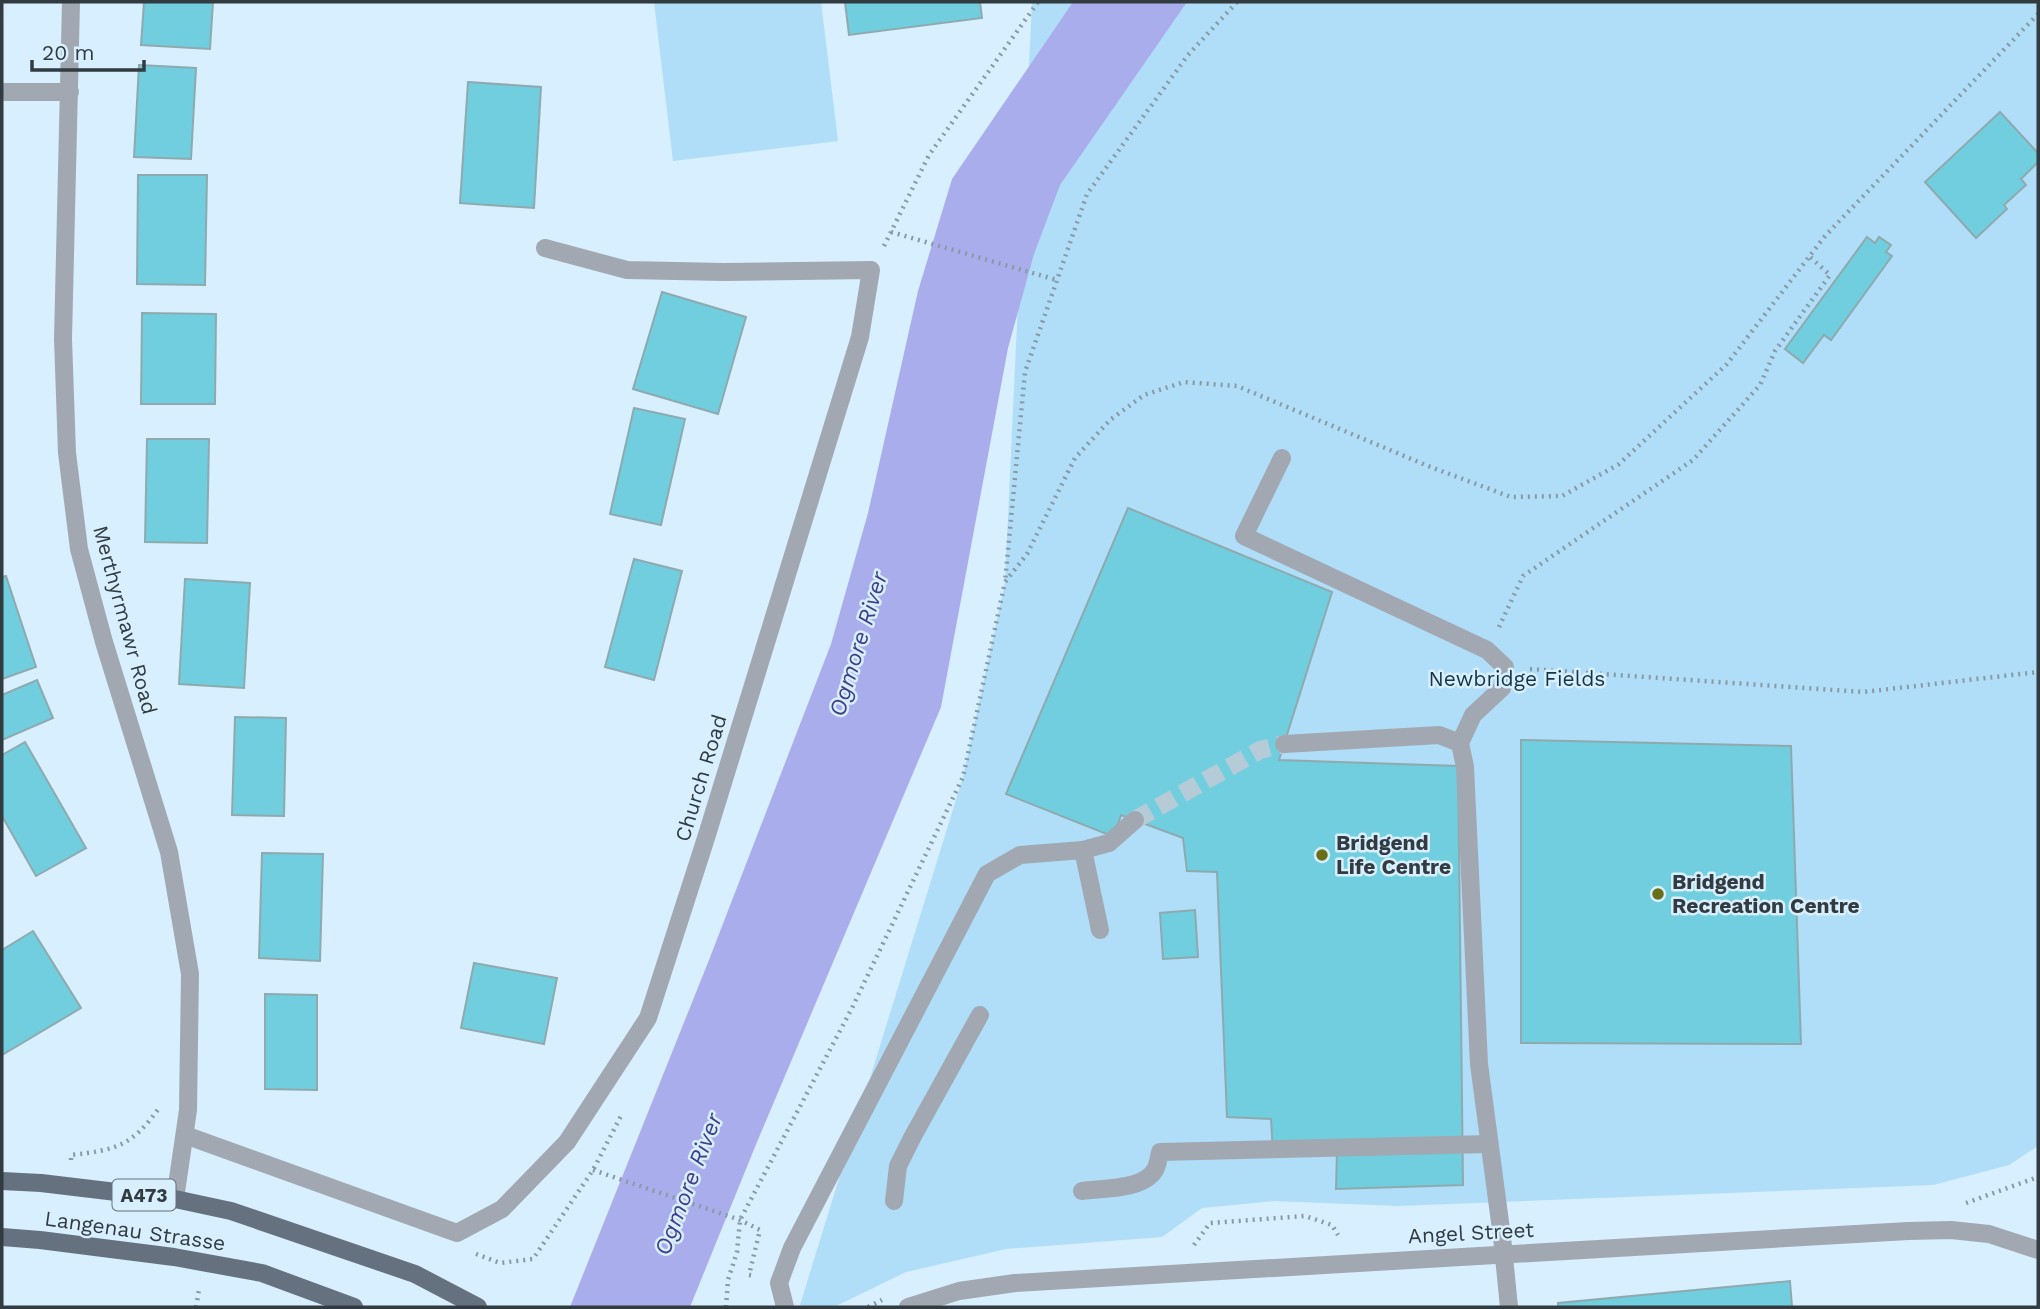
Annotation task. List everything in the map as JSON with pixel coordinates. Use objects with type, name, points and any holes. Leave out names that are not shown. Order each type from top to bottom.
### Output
[{"type":"main road","name":"A473","points":[[2,1181],[175,1199],[231,1211],[415,1274],[478,1307]]},
{"type":"main road","name":"Langenau Strasse","points":[[2,1237],[165,1256],[262,1273],[354,1307]]},
{"type":"street","name":"Merthyrmawr Road","points":[[71,2],[63,339],[67,453],[79,549],[104,642],[169,852],[190,974],[188,1110],[175,1199]]},
{"type":"street","points":[[2,92],[70,92]]},
{"type":"street","points":[[545,248],[627,270],[871,270]]},
{"type":"street","name":"Church Road","points":[[457,1233],[502,1209],[567,1142],[648,1018],[860,337],[871,270]]},
{"type":"street","points":[[1282,458],[1244,536],[1488,650],[1505,667],[1502,688],[1474,715],[1460,743],[1465,768],[1479,1064],[1509,1307]]},
{"type":"street","points":[[1284,744],[1439,735],[1460,743]]},
{"type":"street","points":[[785,1307],[779,1283],[792,1248],[986,874],[1020,855],[1083,850],[1110,843],[1135,820]]},
{"type":"street","points":[[1083,850],[1100,930]]},
{"type":"street","points":[[894,1201],[898,1166],[980,1015]]},
{"type":"street","points":[[185,1135],[457,1233]]},
{"type":"street","points":[[1082,1191],[1132,1185],[1146,1180],[1156,1170],[1160,1152],[1489,1144]]},
{"type":"street","name":"Angel Street","points":[[908,1307],[959,1291],[1015,1283],[1951,1230],[1989,1234],[2038,1250]]},
{"type":"path","points":[[871,270],[929,155],[1038,2]]},
{"type":"path","points":[[726,1307],[728,1280],[737,1252],[740,1220],[852,1008],[963,777],[1005,582],[1025,372],[1087,194],[1188,55],[1237,2]]},
{"type":"path","points":[[1005,582],[1027,554],[1075,458],[1110,420],[1144,395],[1184,382],[1237,386],[1428,466],[1511,497],[1562,496],[1619,464],[1727,364],[1825,236],[2038,14]]},
{"type":"path","points":[[891,232],[1057,280]]},
{"type":"path","points":[[1488,650],[1523,576],[1693,460],[1760,386],[1775,351],[1830,275],[1810,257]]},
{"type":"path","points":[[1505,667],[1863,692],[2038,672]]},
{"type":"path","points":[[457,1233],[474,1253],[500,1263],[533,1259],[593,1170],[740,1220],[760,1230]]},
{"type":"green space","points":[[654,2],[821,2],[838,141],[673,161]]},
{"type":"green space","name":"Newbridge Fields","points":[[1032,2],[2038,2],[2038,1146],[2009,1165],[1933,1185],[1399,1206],[1274,1201],[1202,1208],[1162,1237],[1006,1249],[906,1272],[834,1307],[800,1305],[963,777],[1005,582]]},
{"type":"water","name":"Ogmore River","points":[[1073,2],[1187,2],[1060,185],[1034,254],[1008,348],[941,707],[690,1307],[570,1307],[709,960],[831,644],[868,513],[918,291],[952,179]]},
{"type":"building","points":[[144,2],[213,2],[210,49],[141,45]]},
{"type":"building","points":[[845,2],[980,2],[982,18],[849,35]]},
{"type":"building","points":[[139,65],[196,68],[191,159],[134,157]]},
{"type":"building","points":[[468,82],[541,87],[534,208],[460,203]]},
{"type":"building","points":[[2000,112],[2038,153],[2038,162],[2021,179],[2026,185],[2004,205],[2007,209],[1976,238],[1925,182]]},
{"type":"building","points":[[138,175],[207,175],[205,285],[137,284]]},
{"type":"building","points":[[1867,237],[1875,243],[1879,237],[1891,245],[1886,252],[1892,256],[1831,340],[1824,335],[1803,363],[1785,349]]},
{"type":"building","points":[[662,292],[746,317],[718,414],[633,389]]},
{"type":"building","points":[[142,313],[216,314],[215,404],[141,404]]},
{"type":"building","points":[[634,408],[685,419],[661,525],[610,514]]},
{"type":"building","points":[[147,439],[209,439],[207,543],[145,542]]},
{"type":"building","name":"Bridgend Life Centre","points":[[1128,508],[1332,592],[1279,760],[1458,766],[1463,1185],[1336,1189],[1337,1151],[1273,1153],[1271,1119],[1227,1117],[1217,872],[1187,871],[1183,838],[1121,815],[1114,837],[1006,794]]},
{"type":"building","points":[[634,559],[682,571],[654,680],[605,667]]},
{"type":"building","points":[[6,576],[36,667],[2,679],[2,577]]},
{"type":"building","points":[[185,579],[250,583],[244,688],[179,684]]},
{"type":"building","points":[[37,680],[53,718],[2,740],[2,695]]},
{"type":"building","points":[[235,717],[286,718],[284,816],[232,815]]},
{"type":"building","name":"Bridgend Recreation Centre","points":[[1521,740],[1791,746],[1801,1044],[1521,1043]]},
{"type":"building","points":[[25,742],[86,848],[36,876],[2,816],[2,755]]},
{"type":"building","points":[[262,853],[323,854],[320,961],[259,958]]},
{"type":"building","points":[[1195,910],[1198,957],[1163,959],[1160,913]]},
{"type":"building","points":[[33,931],[81,1008],[2,1055],[2,950]]},
{"type":"building","points":[[474,963],[557,978],[544,1044],[461,1028]]},
{"type":"building","points":[[265,994],[317,995],[317,1090],[265,1089]]},
{"type":"building","points":[[1790,1281],[1792,1307],[1558,1307],[1558,1303]]},
{"type":"tunnel","points":[[1135,820],[1260,750],[1284,744]]},
{"type":"place","name":"Bridgend Life Centre","points":[[1322,855]]},
{"type":"place","name":"Bridgend Recreation Centre","points":[[1658,894]]}]
